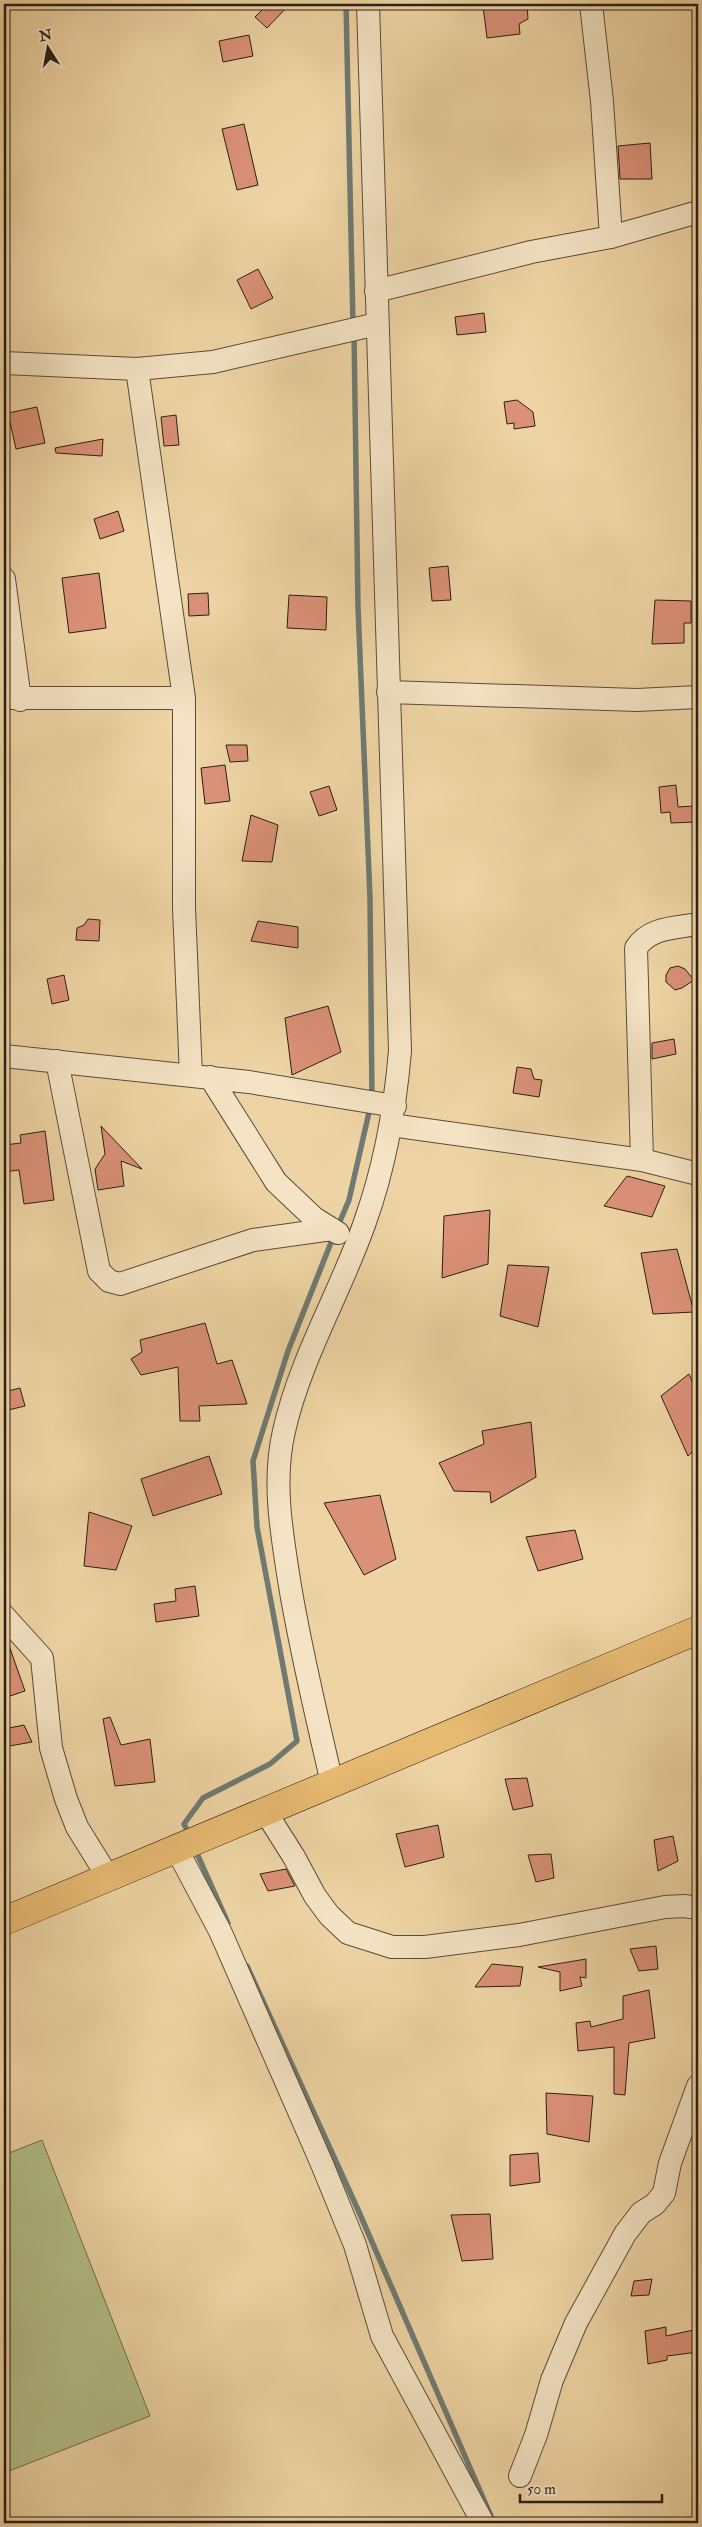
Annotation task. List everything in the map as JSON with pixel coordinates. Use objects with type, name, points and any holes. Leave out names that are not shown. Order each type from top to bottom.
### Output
[{"type":"main road","points":[[4,1921],[698,1630]]},
{"type":"street","points":[[332,1783],[302,1656],[294,1610],[281,1528],[279,1476],[283,1433],[292,1400],[356,1244],[383,1162],[393,1115],[400,1051],[368,4]]},
{"type":"street","points":[[591,4],[602,101],[611,237]]},
{"type":"street","points":[[376,290],[531,252],[611,237],[698,212]]},
{"type":"street","points":[[4,363],[137,369],[212,362],[377,324]]},
{"type":"street","points":[[137,369],[184,698],[184,908],[200,1076],[276,1182],[314,1218],[356,1244]]},
{"type":"street","points":[[4,579],[12,699],[184,698]]},
{"type":"street","points":[[388,692],[637,700],[698,697]]},
{"type":"street","points":[[642,1160],[636,948],[643,938],[660,930],[698,924]]},
{"type":"street","points":[[4,1056],[249,1082],[393,1115],[642,1160],[698,1174]]},
{"type":"street","points":[[57,1061],[99,1271],[108,1281],[120,1284],[253,1240],[332,1229]]},
{"type":"street","points":[[4,1616],[42,1658],[51,1748],[66,1799],[77,1827],[108,1877]]},
{"type":"street","points":[[265,1811],[294,1857],[315,1896],[329,1916],[348,1933],[392,1947],[425,1947],[520,1936],[665,1907],[684,1906],[698,1908]]},
{"type":"street","points":[[176,1848],[220,1931],[322,2164],[355,2245],[382,2336],[482,2523]]},
{"type":"street","points":[[520,2476],[536,2435],[552,2380],[576,2323],[625,2234],[641,2213],[655,2204],[664,2193],[670,2163],[698,2086]]},
{"type":"green space","points":[[42,2140],[150,2416],[4,2473],[4,2155]]},
{"type":"building","points":[[268,4],[290,4],[267,28],[255,17]]},
{"type":"building","points":[[527,4],[528,19],[519,24],[520,34],[487,38],[483,6]]},
{"type":"building","points":[[249,35],[253,56],[223,62],[219,41]]},
{"type":"building","points":[[244,124],[258,185],[237,190],[222,129]]},
{"type":"building","points":[[650,143],[652,179],[620,179],[618,146]]},
{"type":"building","points":[[258,269],[273,298],[251,309],[237,280]]},
{"type":"building","points":[[484,313],[486,332],[457,335],[455,317]]},
{"type":"building","points":[[517,400],[533,412],[535,426],[514,429],[514,423],[507,424],[504,402]]},
{"type":"building","points":[[37,407],[45,443],[16,449],[8,413]]},
{"type":"building","points":[[176,415],[179,445],[164,446],[161,417]]},
{"type":"building","points":[[103,439],[102,456],[56,453],[55,448]]},
{"type":"building","points":[[118,511],[124,531],[100,539],[94,519]]},
{"type":"building","points":[[448,566],[451,600],[432,601],[429,568]]},
{"type":"building","points":[[99,573],[106,628],[69,633],[62,578]]},
{"type":"building","points":[[208,593],[209,615],[189,616],[188,594]]},
{"type":"building","points":[[289,595],[327,597],[326,630],[287,628]]},
{"type":"building","points":[[655,600],[691,601],[691,623],[684,623],[684,643],[652,644]]},
{"type":"building","points":[[226,745],[247,745],[248,761],[230,762]]},
{"type":"building","points":[[225,765],[230,801],[205,804],[201,768]]},
{"type":"building","points":[[676,785],[678,807],[693,806],[694,822],[671,823],[670,812],[661,813],[659,787]]},
{"type":"building","points":[[329,786],[337,810],[319,816],[310,792]]},
{"type":"building","points":[[251,815],[278,825],[272,862],[242,861]]},
{"type":"building","points":[[88,919],[100,920],[99,941],[76,940],[77,928],[84,925]]},
{"type":"building","points":[[258,921],[298,927],[298,948],[251,941]]},
{"type":"building","points":[[678,966],[685,969],[694,980],[675,990],[666,982],[666,975],[670,968]]},
{"type":"building","points":[[64,975],[69,1000],[52,1004],[47,979]]},
{"type":"building","points":[[328,1006],[341,1052],[292,1075],[285,1018]]},
{"type":"building","points":[[674,1039],[676,1054],[652,1059],[652,1043]]},
{"type":"building","points":[[517,1067],[531,1069],[534,1079],[542,1080],[539,1097],[513,1093]]},
{"type":"building","points":[[101,1126],[142,1169],[121,1161],[124,1186],[98,1190],[95,1169],[105,1154]]},
{"type":"building","points":[[45,1131],[54,1200],[24,1204],[19,1170],[4,1172],[4,1145],[21,1143],[20,1135]]},
{"type":"building","points":[[627,1176],[665,1186],[652,1217],[604,1206]]},
{"type":"building","points":[[490,1210],[488,1264],[442,1278],[444,1216]]},
{"type":"building","points":[[677,1249],[694,1312],[653,1314],[641,1253]]},
{"type":"building","points":[[508,1265],[549,1267],[538,1327],[500,1316]]},
{"type":"building","points":[[205,1323],[217,1364],[232,1360],[247,1404],[199,1406],[200,1421],[180,1421],[178,1367],[141,1375],[131,1359],[142,1352],[140,1340]]},
{"type":"building","points":[[689,1374],[698,1396],[698,1446],[688,1456],[661,1396]]},
{"type":"building","points":[[20,1388],[25,1406],[4,1411],[4,1392]]},
{"type":"building","points":[[531,1422],[536,1477],[491,1503],[490,1492],[454,1491],[439,1463],[484,1444],[482,1431]]},
{"type":"building","points":[[209,1456],[222,1494],[153,1516],[141,1479]]},
{"type":"building","points":[[380,1495],[396,1559],[364,1575],[324,1503]]},
{"type":"building","points":[[89,1512],[132,1526],[116,1570],[84,1566]]},
{"type":"building","points":[[575,1530],[583,1559],[538,1571],[526,1537]]},
{"type":"building","points":[[195,1586],[199,1616],[156,1622],[154,1604],[176,1601],[175,1589]]},
{"type":"building","points":[[6,1637],[25,1691],[4,1698],[4,1638]]},
{"type":"building","points":[[110,1717],[121,1745],[150,1739],[155,1782],[115,1786],[103,1719]]},
{"type":"building","points":[[24,1725],[32,1742],[4,1747],[4,1729]]},
{"type":"building","points":[[527,1778],[533,1806],[513,1810],[505,1779]]},
{"type":"building","points":[[438,1825],[444,1857],[405,1867],[396,1834]]},
{"type":"building","points":[[673,1836],[678,1861],[658,1871],[654,1840]]},
{"type":"building","points":[[551,1854],[554,1878],[536,1882],[528,1855]]},
{"type":"building","points":[[286,1869],[295,1886],[268,1891],[260,1874]]},
{"type":"building","points":[[656,1946],[658,1969],[639,1971],[630,1949]]},
{"type":"building","points":[[586,1959],[586,1978],[580,1977],[582,1986],[560,1991],[560,1972],[538,1967]]},
{"type":"building","points":[[492,1964],[523,1967],[520,1986],[475,1987]]},
{"type":"building","points":[[649,1990],[655,2038],[629,2043],[625,2095],[614,2094],[614,2047],[578,2051],[576,2023],[590,2021],[591,2027],[623,2019],[623,1996]]},
{"type":"building","points":[[546,2093],[593,2096],[589,2142],[547,2134]]},
{"type":"building","points":[[538,2153],[540,2182],[510,2186],[510,2155]]},
{"type":"building","points":[[490,2214],[493,2259],[462,2261],[451,2215]]},
{"type":"building","points":[[652,2279],[649,2295],[631,2296],[634,2281]]},
{"type":"building","points":[[666,2327],[666,2336],[698,2329],[698,2352],[667,2356],[667,2360],[648,2364],[645,2331]]},
{"type":"waterway","points":[[346,4],[353,324]]},
{"type":"waterway","points":[[354,333],[358,607],[370,898],[372,1099]]},
{"type":"waterway","points":[[338,1226],[349,1200],[370,1108]]},
{"type":"waterway","points":[[190,1836],[184,1824],[203,1798],[270,1764],[297,1741],[257,1527],[253,1461],[288,1351],[334,1235]]},
{"type":"waterway","points":[[195,1849],[228,1923]]},
{"type":"waterway","points":[[247,1966],[359,2212],[494,2523]]}]
